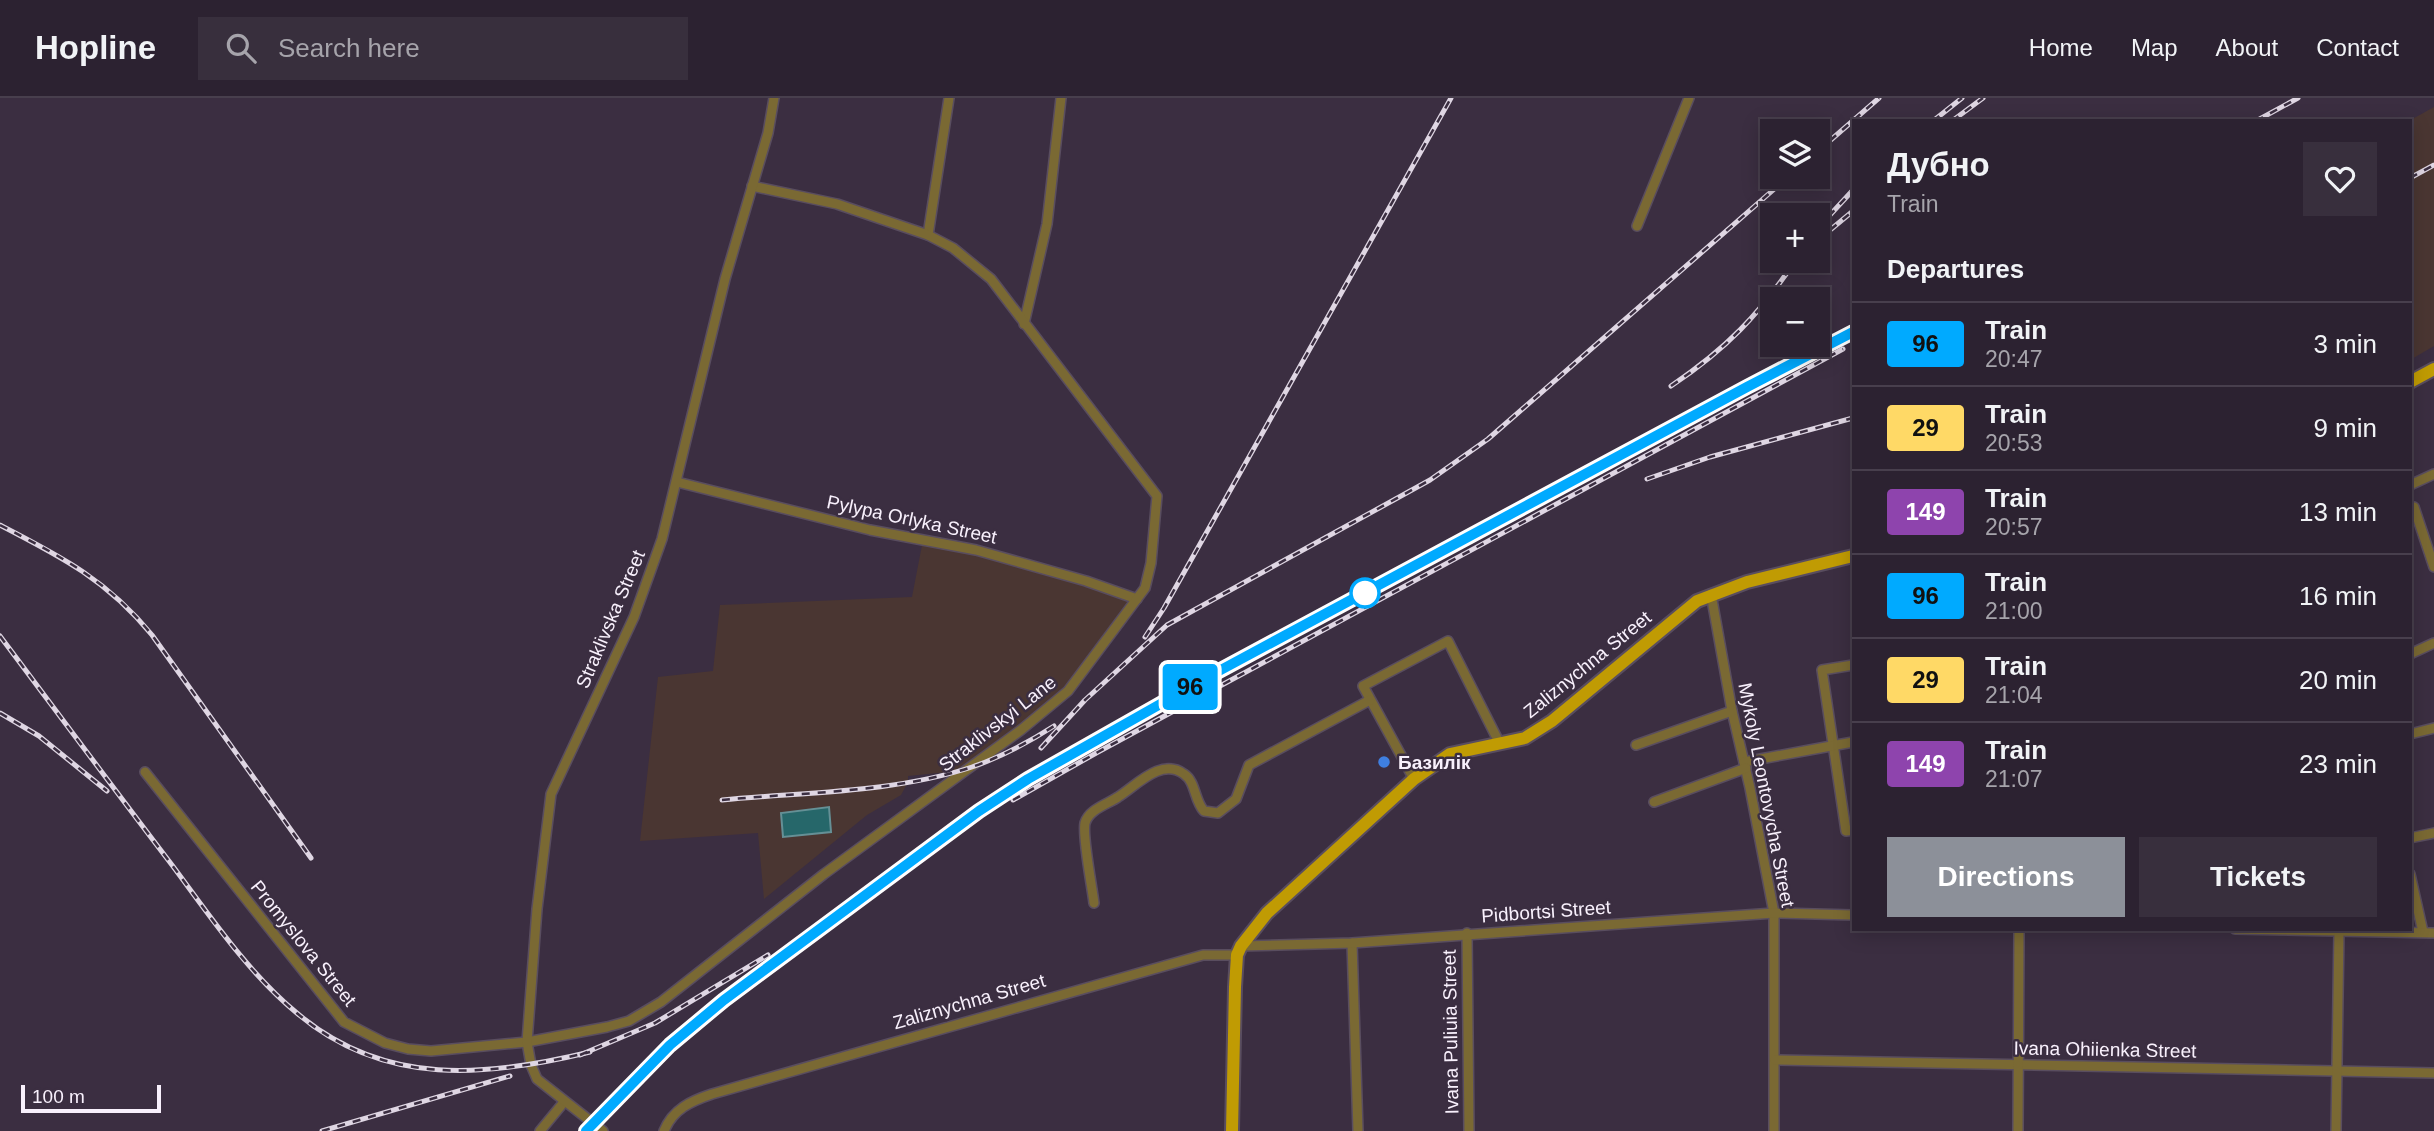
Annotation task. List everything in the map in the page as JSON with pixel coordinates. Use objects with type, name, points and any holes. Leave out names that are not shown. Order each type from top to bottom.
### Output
[{"type":"main road","points":[[2412,381],[2434,369]]},
{"type":"main road","name":"Zaliznychna Street","points":[[1239,951],[1267,913],[1414,779],[1450,754],[1525,738],[1552,721],[1668,622],[1711,594],[1802,567],[1852,556]]},
{"type":"main road","points":[[1232,1131],[1239,951]]},
{"type":"street","name":"Straklivska Street","points":[[603,1131],[537,1079],[531,1065],[527,1042],[537,909],[551,794],[634,617],[662,539],[724,279],[768,133],[774,98]]},
{"type":"street","points":[[928,235],[949,98]]},
{"type":"street","points":[[1024,324],[1046,224],[1061,98]]},
{"type":"street","points":[[1637,226],[1689,98]]},
{"type":"street","name":"Straklivskyi Lane","points":[[527,1042],[620,1024],[682,988],[824,874],[1021,730],[1068,691],[1145,587],[1151,563],[1157,496],[991,279],[953,248],[928,235],[837,204],[752,186]]},
{"type":"street","points":[[2412,484],[2434,474]]},
{"type":"street","name":"Pylypa Orlyka Street","points":[[677,482],[870,530],[976,550],[1086,581],[1137,599]]},
{"type":"street","points":[[2414,507],[2434,567]]},
{"type":"street","name":"Mykoly Leontovycha Street","points":[[1711,594],[1774,913],[1774,1131]]},
{"type":"street","points":[[1414,779],[1363,686],[1448,640],[1500,744]]},
{"type":"street","points":[[2412,653],[2434,643]]},
{"type":"street","points":[[1850,831],[1822,670],[1852,665]]},
{"type":"street","points":[[1094,903],[1085,829],[1092,812],[1147,775],[1169,769],[1186,775],[1191,780],[1196,801],[1204,811],[1218,813],[1236,799],[1249,765],[1370,699]]},
{"type":"street","points":[[1636,745],[1732,711]]},
{"type":"street","points":[[2412,734],[2434,728]]},
{"type":"street","points":[[1654,802],[1745,765],[1852,742]]},
{"type":"street","name":"Promyslova Street","points":[[145,772],[344,1022],[376,1039],[408,1049],[431,1051],[527,1042]]},
{"type":"street","points":[[2412,838],[2434,833]]},
{"type":"street","points":[[2412,883],[2423,932]]},
{"type":"street","name":"Pidbortsi Street","points":[[1239,951],[1774,913],[1852,915]]},
{"type":"street","points":[[2018,1131],[2019,931]]},
{"type":"street","points":[[2336,1131],[2339,931]]},
{"type":"street","points":[[2381,931],[2434,933]]},
{"type":"street","name":"Ivana Puliuia Street","points":[[1467,933],[1469,1131]]},
{"type":"street","points":[[1352,943],[1358,1131]]},
{"type":"street","name":"Zaliznychna Street","points":[[663,1130],[688,1102],[712,1094],[1203,955],[1239,951]]},
{"type":"street","name":"Ivana Ohiienka Street","points":[[1775,1060],[2434,1073]]},
{"type":"street","points":[[540,1131],[564,1102]]},
{"type":"shaded area","points":[[2434,107],[2434,346],[2412,359],[2412,119]]},
{"type":"shaded area","points":[[923,540],[976,550],[1137,599],[1068,691],[967,770],[908,776],[901,795],[867,815],[764,899],[758,833],[640,841],[658,677],[713,671],[720,605],[912,597]]},
{"type":"shaded area","points":[[829,807],[831,832],[783,837],[781,813]]},
{"type":"railway","points":[[1145,637],[1164,608],[1451,98]]},
{"type":"railway","points":[[1855,119],[1879,98]]},
{"type":"railway","points":[[1936,119],[1962,98]]},
{"type":"railway","points":[[1955,119],[1983,98]]},
{"type":"railway","points":[[2260,119],[2298,98]]},
{"type":"railway","points":[[1830,141],[1852,121]]},
{"type":"railway","points":[[2412,177],[2434,165]]},
{"type":"railway","points":[[1041,748],[1085,700],[1167,625],[1430,480],[1488,439],[1774,189]]},
{"type":"railway","points":[[1830,215],[1852,191]]},
{"type":"railway","points":[[1830,230],[1852,212]]},
{"type":"railway","points":[[1671,386],[1709,358],[1740,330],[1786,273]]},
{"type":"railway","points":[[586,1131],[670,1045],[724,1000],[979,811],[1028,779],[1217,672],[1852,333]]},
{"type":"railway","points":[[1013,800],[1843,349]]},
{"type":"railway","points":[[1647,479],[1710,457],[1852,418]]},
{"type":"railway","points":[[0,525],[82,571],[135,616],[152,635],[311,858]]},
{"type":"railway","points":[[0,636],[246,962],[280,998],[331,1038],[366,1054],[401,1065],[438,1070],[513,1067],[590,1052]]},
{"type":"railway","points":[[0,713],[39,736],[107,791]]},
{"type":"railway","points":[[722,800],[880,787],[942,776],[994,759],[1054,726]]},
{"type":"railway","points":[[580,1055],[655,1023],[768,955]]},
{"type":"railway","points":[[322,1131],[510,1076]]},
{"type":"train","name":"96","points":[[586,1131],[670,1045],[724,1000],[979,811],[1028,779],[1217,672],[1852,333]]},
{"type":"place","name":"Базилік","points":[[1384,762]]}]
